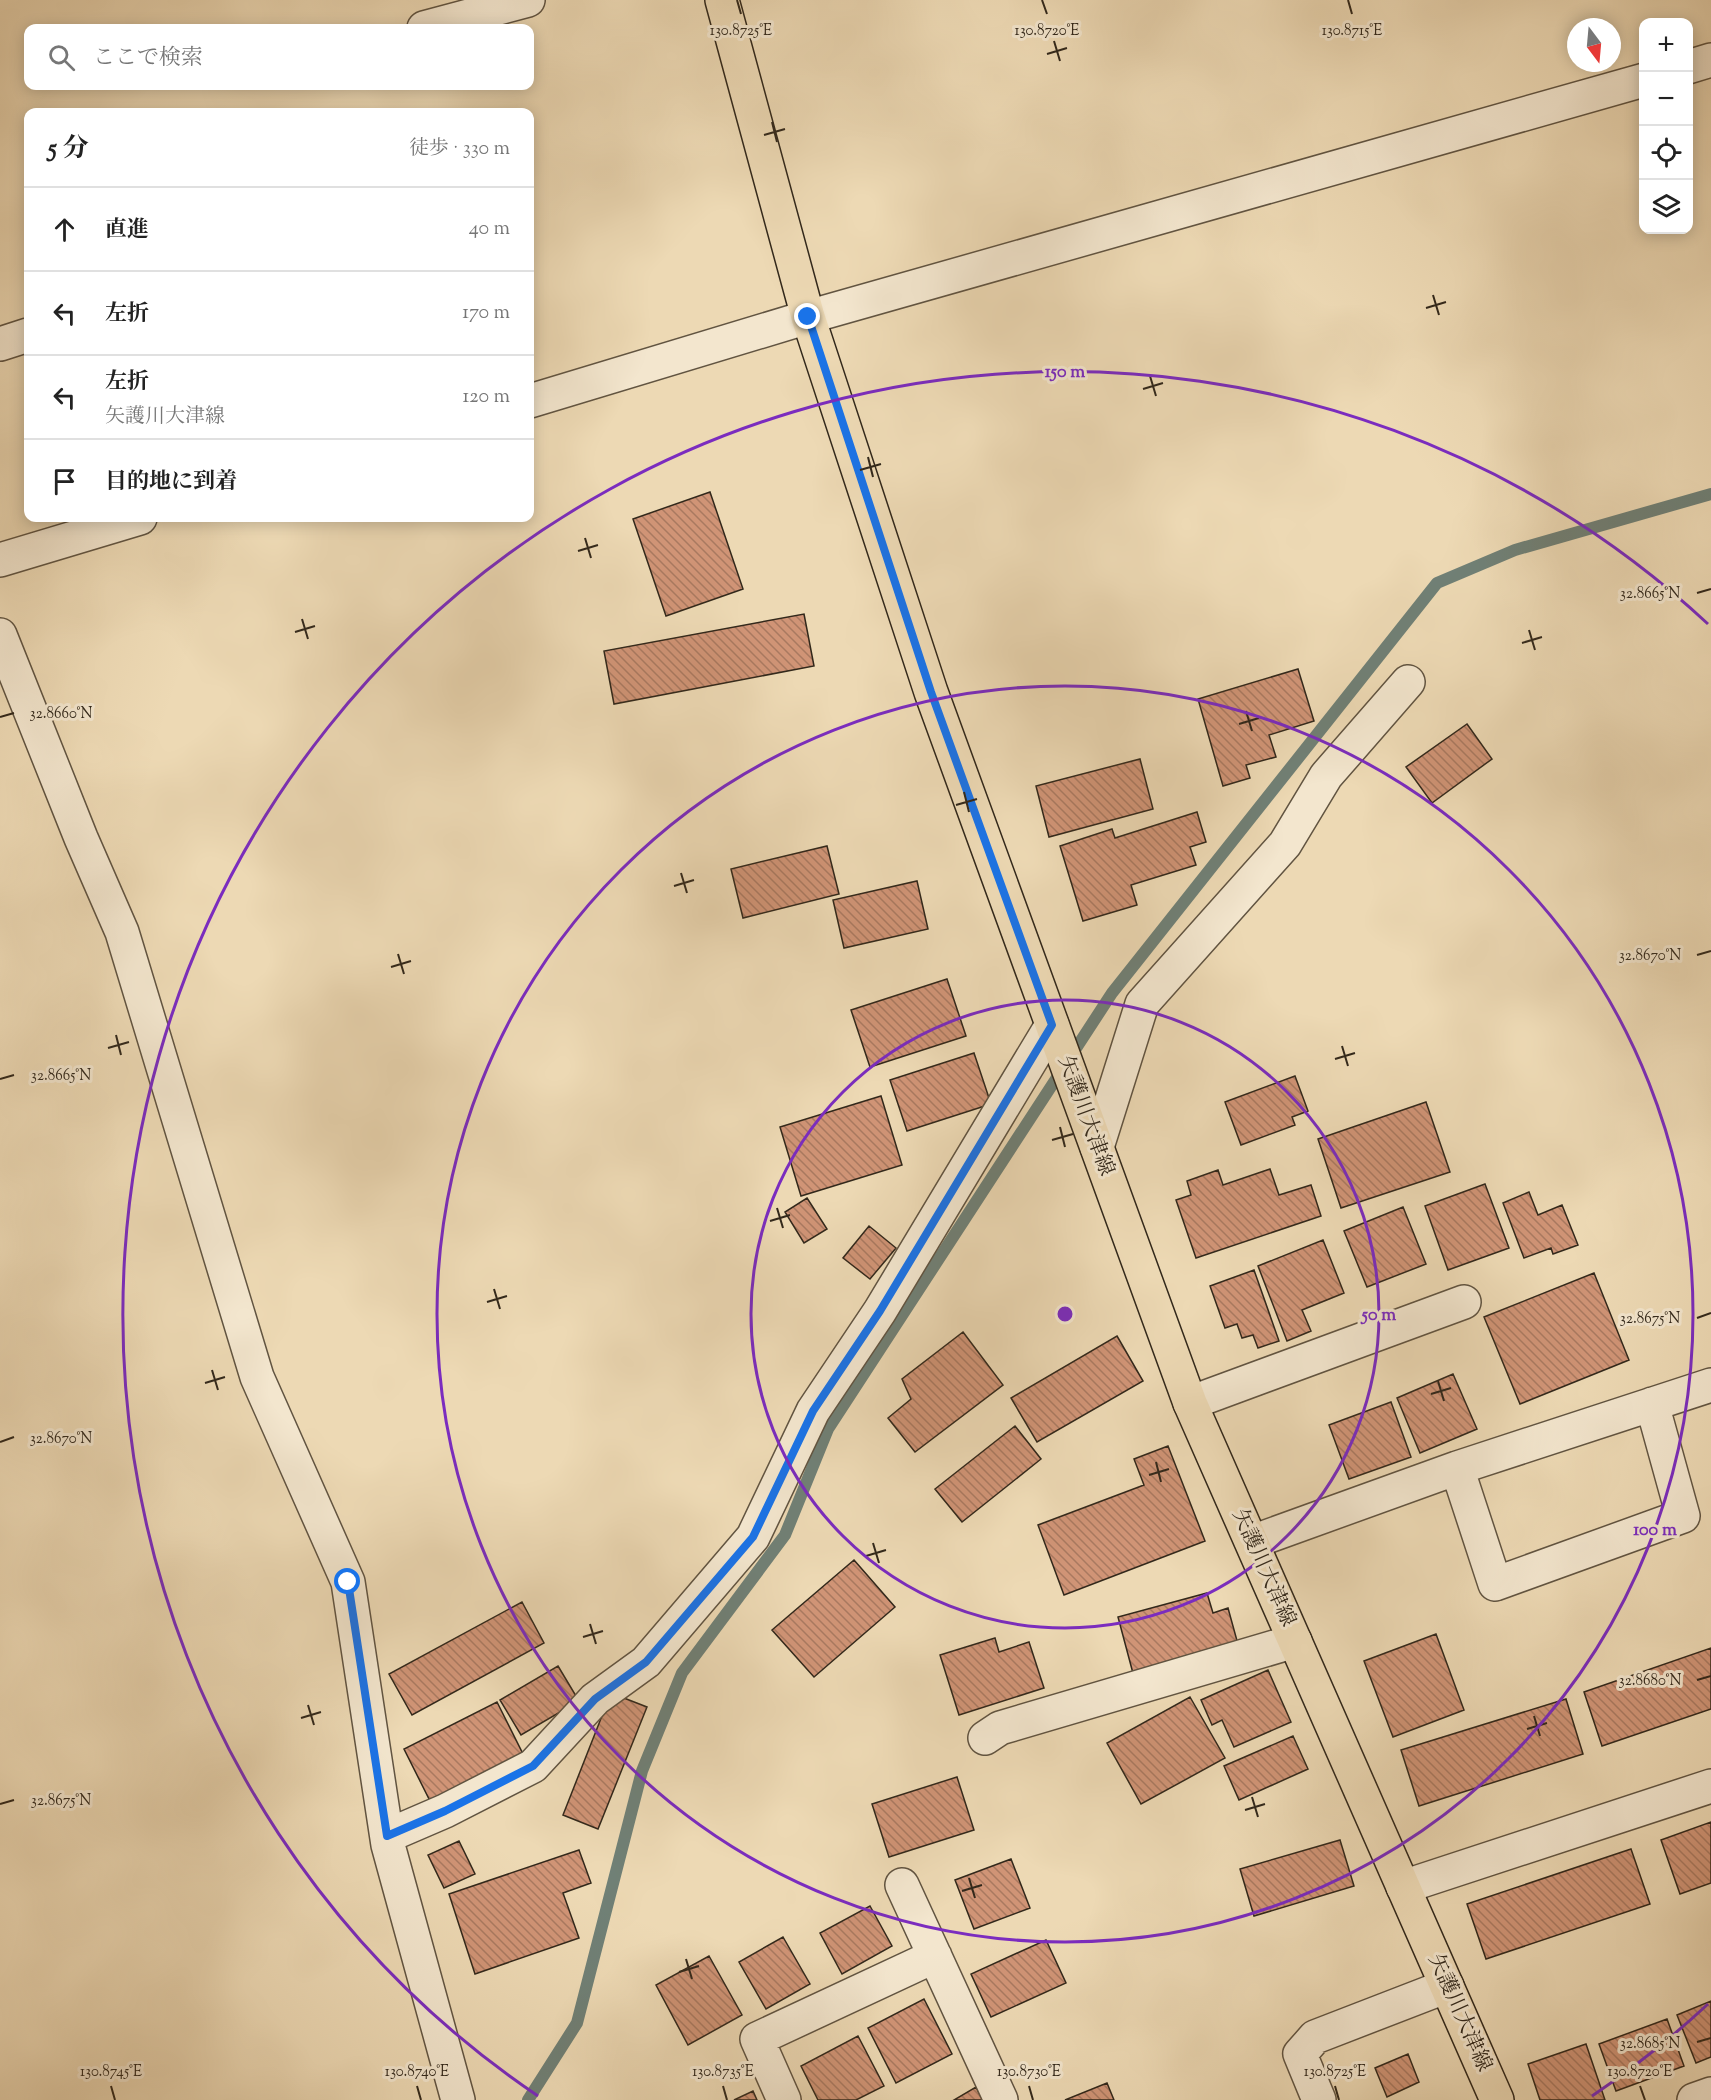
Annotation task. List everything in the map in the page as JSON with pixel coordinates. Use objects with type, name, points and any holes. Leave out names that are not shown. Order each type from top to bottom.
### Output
[{"type":"main road","name":"矢護川大津線","points":[[722,0],[808,317],[931,692],[1190,1403],[1497,2100]]},
{"type":"street","points":[[439,24],[528,0]]},
{"type":"street","points":[[1693,66],[1711,60]]},
{"type":"street","points":[[534,399],[808,317],[1639,81]]},
{"type":"street","points":[[0,344],[24,336]]},
{"type":"street","points":[[0,560],[127,522]]},
{"type":"street","points":[[0,634],[81,838],[122,932],[257,1377],[348,1582],[387,1836],[458,2100]]},
{"type":"street","points":[[1097,1147],[1142,1004],[1284,844],[1326,776],[1408,682]]},
{"type":"street","points":[[387,1836],[445,1811],[533,1766],[595,1699],[646,1662],[753,1537],[813,1411],[880,1311],[1052,1025]]},
{"type":"street","points":[[1190,1403],[1464,1302]]},
{"type":"street","points":[[1252,1542],[1457,1468],[1711,1385]]},
{"type":"street","points":[[1457,1468],[1495,1584],[1683,1516],[1652,1404]]},
{"type":"street","points":[[985,1738],[1000,1728],[1295,1641]]},
{"type":"street","points":[[1403,1887],[1711,1786]]},
{"type":"street","points":[[902,1885],[1001,2100]]},
{"type":"street","points":[[784,2100],[757,2039],[935,1956]]},
{"type":"street","points":[[1319,2100],[1300,2054],[1315,2037],[1447,1986]]},
{"type":"street","points":[[1694,2100],[1711,2094]]},
{"type":"building","points":[[710,492],[743,589],[666,616],[633,519]]},
{"type":"building","points":[[804,614],[814,666],[614,704],[604,651]]},
{"type":"building","points":[[1298,669],[1314,721],[1269,735],[1276,757],[1246,765],[1250,778],[1223,786],[1198,699]]},
{"type":"building","points":[[1467,724],[1492,759],[1432,803],[1406,767]]},
{"type":"building","points":[[1140,759],[1153,809],[1049,837],[1036,786]]},
{"type":"building","points":[[1197,812],[1206,842],[1190,847],[1196,865],[1131,885],[1137,905],[1083,921],[1060,846],[1112,829],[1115,838]]},
{"type":"building","points":[[827,846],[839,894],[743,918],[731,869]]},
{"type":"building","points":[[917,881],[928,929],[844,948],[833,900]]},
{"type":"building","points":[[947,979],[966,1036],[870,1067],[851,1010]]},
{"type":"building","points":[[974,1053],[991,1104],[907,1131],[890,1080]]},
{"type":"building","points":[[1295,1076],[1308,1111],[1292,1117],[1295,1125],[1241,1145],[1225,1102]]},
{"type":"building","points":[[881,1096],[902,1165],[801,1196],[780,1127]]},
{"type":"building","points":[[1426,1102],[1450,1172],[1341,1208],[1318,1139]]},
{"type":"building","points":[[1270,1169],[1279,1195],[1311,1185],[1321,1216],[1196,1258],[1176,1200],[1191,1195],[1187,1181],[1218,1170],[1223,1185]]},
{"type":"building","points":[[1485,1184],[1509,1248],[1448,1270],[1425,1206]]},
{"type":"building","points":[[1529,1192],[1538,1215],[1562,1205],[1578,1245],[1553,1254],[1551,1248],[1524,1258],[1503,1203]]},
{"type":"building","points":[[807,1198],[827,1229],[804,1243],[785,1212]]},
{"type":"building","points":[[1403,1207],[1426,1264],[1367,1287],[1344,1231]]},
{"type":"building","points":[[869,1226],[896,1248],[870,1279],[843,1258]]},
{"type":"building","points":[[1323,1240],[1344,1293],[1302,1310],[1311,1331],[1287,1341],[1258,1266]]},
{"type":"building","points":[[1254,1270],[1279,1341],[1258,1348],[1253,1335],[1242,1338],[1237,1324],[1225,1328],[1210,1286]]},
{"type":"building","points":[[1594,1273],[1629,1360],[1520,1404],[1484,1317]]},
{"type":"building","points":[[963,1332],[1003,1385],[915,1452],[888,1418],[911,1399],[902,1379]]},
{"type":"building","points":[[1117,1336],[1143,1381],[1037,1442],[1011,1398]]},
{"type":"building","points":[[1453,1374],[1477,1429],[1420,1453],[1397,1398]]},
{"type":"building","points":[[1391,1402],[1411,1457],[1349,1479],[1329,1425]]},
{"type":"building","points":[[1015,1426],[1041,1459],[962,1522],[935,1489]]},
{"type":"building","points":[[1168,1446],[1205,1541],[1064,1595],[1038,1525],[1144,1485],[1134,1459]]},
{"type":"building","points":[[854,1560],[895,1607],[814,1677],[772,1630]]},
{"type":"building","points":[[1207,1593],[1213,1613],[1228,1608],[1239,1648],[1134,1677],[1118,1617]]},
{"type":"building","points":[[522,1602],[544,1643],[412,1715],[389,1674]]},
{"type":"building","points":[[1436,1634],[1464,1710],[1393,1737],[1364,1661]]},
{"type":"building","points":[[995,1638],[999,1652],[1029,1642],[1044,1688],[959,1715],[940,1655]]},
{"type":"building","points":[[1711,1648],[1711,1709],[1602,1746],[1584,1692]]},
{"type":"building","points":[[558,1666],[579,1701],[521,1735],[500,1700]]},
{"type":"building","points":[[1268,1670],[1291,1722],[1234,1747],[1222,1720],[1212,1725],[1201,1700]]},
{"type":"building","points":[[611,1693],[647,1707],[598,1829],[563,1815]]},
{"type":"building","points":[[1190,1697],[1225,1758],[1141,1804],[1107,1743]]},
{"type":"building","points":[[1566,1699],[1583,1754],[1419,1806],[1401,1750]]},
{"type":"building","points":[[497,1702],[525,1758],[432,1805],[404,1749]]},
{"type":"building","points":[[1293,1736],[1308,1769],[1239,1800],[1224,1766]]},
{"type":"building","points":[[957,1777],[974,1830],[889,1857],[872,1804]]},
{"type":"building","points":[[1711,1822],[1711,1883],[1680,1894],[1661,1840]]},
{"type":"building","points":[[1340,1840],[1354,1886],[1254,1916],[1240,1869]]},
{"type":"building","points":[[459,1841],[475,1874],[444,1888],[428,1855]]},
{"type":"building","points":[[1631,1849],[1650,1904],[1486,1959],[1467,1904]]},
{"type":"building","points":[[579,1850],[591,1883],[563,1893],[579,1938],[475,1974],[449,1894]]},
{"type":"building","points":[[1011,1859],[1030,1908],[974,1929],[955,1880]]},
{"type":"building","points":[[870,1906],[892,1946],[842,1974],[820,1933]]},
{"type":"building","points":[[783,1937],[810,1984],[766,2009],[739,1962]]},
{"type":"building","points":[[1046,1940],[1066,1983],[991,2017],[971,1974]]},
{"type":"building","points":[[709,1956],[742,2015],[688,2045],[656,1985]]},
{"type":"building","points":[[924,1999],[952,2054],[896,2083],[868,2028]]},
{"type":"building","points":[[1711,2001],[1711,2057],[1696,2063],[1677,2015]]},
{"type":"building","points":[[1667,2019],[1684,2066],[1616,2091],[1599,2044]]},
{"type":"building","points":[[858,2036],[884,2086],[856,2100],[818,2100],[801,2066]]},
{"type":"building","points":[[1586,2044],[1605,2100],[1540,2100],[1528,2064]]},
{"type":"building","points":[[1408,2054],[1419,2082],[1387,2097],[1375,2068]]},
{"type":"building","points":[[1107,2083],[1114,2100],[1065,2100]]},
{"type":"building","points":[[976,2087],[983,2100],[954,2100]]},
{"type":"building","points":[[753,2091],[757,2100],[734,2100]]},
{"type":"waterway","points":[[528,2100],[577,2023],[642,1771],[682,1673],[785,1535],[828,1429],[1112,993],[1437,583],[1515,550],[1711,494]]},
{"type":"route","points":[[348,1582],[387,1836],[445,1811],[533,1766],[595,1699],[646,1662],[753,1537],[813,1411],[880,1311],[1052,1025],[931,692],[808,317]]}]
